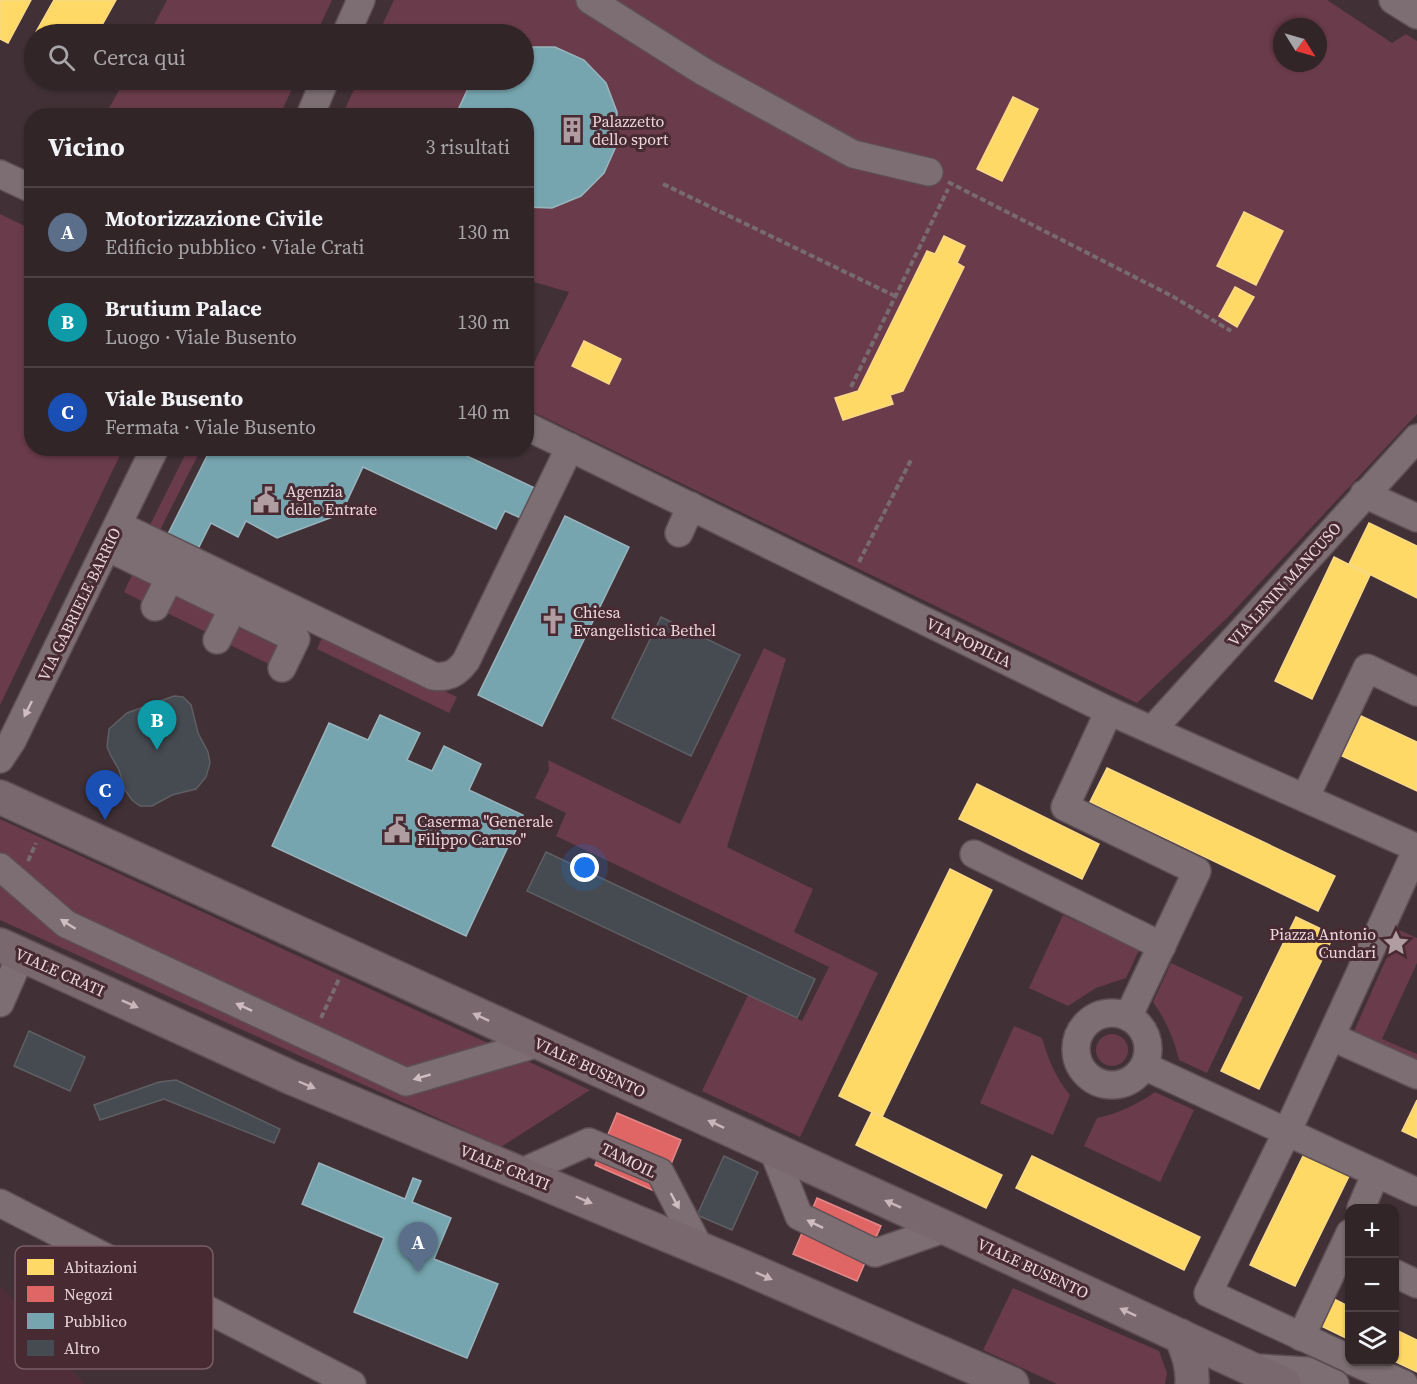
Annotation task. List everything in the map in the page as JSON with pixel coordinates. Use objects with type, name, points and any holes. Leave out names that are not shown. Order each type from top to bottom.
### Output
[{"type":"main road","name":"VIALE BUSENTO","points":[[0,797],[1284,1384]]},
{"type":"main road","name":"VIALE CRATI","points":[[10,950],[292,1078],[700,1249],[1012,1384]]},
{"type":"main road","points":[[1181,1336],[1193,1370],[1192,1384]]},
{"type":"street","points":[[351,24],[362,0]]},
{"type":"street","points":[[590,0],[704,72],[853,154],[940,178]]},
{"type":"street","points":[[1393,0],[1417,15]]},
{"type":"street","points":[[313,108],[321,90]]},
{"type":"street","points":[[0,174],[24,185]]},
{"type":"street","name":"VIA POPILIA","points":[[534,430],[1109,711],[1417,849]]},
{"type":"street","name":"VIA LENIN MANCUSO","points":[[1152,730],[1417,438]]},
{"type":"street","points":[[112,536],[374,644],[434,676],[442,677],[458,671],[466,661],[570,447]]},
{"type":"street","name":"VIA GABRIELE BARRIO","points":[[0,759],[12,741],[151,456]]},
{"type":"street","points":[[1364,494],[1417,518]]},
{"type":"street","points":[[679,533],[691,506]]},
{"type":"street","points":[[112,536],[170,577],[296,639],[282,668]]},
{"type":"street","points":[[155,607],[170,577]]},
{"type":"street","points":[[217,640],[233,608]]},
{"type":"street","points":[[1305,798],[1367,668],[1417,692]]},
{"type":"street","points":[[1109,711],[1065,807],[1197,871],[1128,1017]]},
{"type":"street","points":[[1345,1357],[1208,1293],[1332,1037],[1417,849]]},
{"type":"street","points":[[974,854],[1162,946]]},
{"type":"street","points":[[0,867],[66,924],[406,1082],[539,1043]]},
{"type":"street","points":[[0,1003],[10,950]]},
{"type":"street","points":[[1106,1013],[1117,1013],[1128,1017],[1138,1023],[1148,1044],[1144,1066],[1127,1082],[1104,1084],[1088,1075],[1078,1060],[1076,1048],[1078,1036],[1085,1025],[1095,1017],[1106,1013]]},
{"type":"street","points":[[1332,1037],[1417,1075]]},
{"type":"street","points":[[1144,1066],[1417,1192]]},
{"type":"street","name":"TAMOIL","points":[[520,1173],[590,1142],[660,1172],[700,1249]]},
{"type":"street","points":[[773,1150],[800,1216],[875,1253],[946,1228]]},
{"type":"street","points":[[1363,1204],[1376,1173]]},
{"type":"street","points":[[0,1203],[84,1246]]},
{"type":"street","points":[[1301,1337],[1345,1250]]},
{"type":"street","points":[[1399,1276],[1417,1284]]},
{"type":"street","points":[[213,1313],[352,1384]]},
{"type":"street","points":[[1363,1366],[1404,1384]]},
{"type":"street","points":[[1251,1368],[1307,1371],[1335,1384]]},
{"type":"path","points":[[851,387],[895,296],[940,178],[1172,296],[1232,331]]},
{"type":"path","points":[[663,184],[895,296]]},
{"type":"path","points":[[856,568],[911,460]]},
{"type":"shaded area","points":[[167,0],[332,0],[321,24],[154,24]]},
{"type":"shaded area","points":[[394,0],[1327,0],[1392,43],[1406,34],[1417,41],[1417,414],[1228,617],[1137,703],[534,412],[534,363],[569,292],[534,282],[534,108],[346,108],[354,90],[534,90],[534,24],[383,24]]},
{"type":"shaded area","points":[[119,90],[291,90],[283,108],[109,108]]},
{"type":"shaded area","points":[[0,214],[24,226],[24,456],[120,456],[0,705]]},
{"type":"shaded area","points":[[184,456],[197,456],[158,534],[148,529]]},
{"type":"shaded area","points":[[132,575],[154,585],[145,603],[124,592]]},
{"type":"shaded area","points":[[172,594],[217,616],[208,633],[163,611]]},
{"type":"shaded area","points":[[233,625],[278,647],[269,664],[224,642]]},
{"type":"shaded area","points":[[324,633],[457,697],[449,713],[317,649]]},
{"type":"shaded area","points":[[764,648],[786,659],[727,847],[813,889],[794,932],[878,973],[800,1137],[702,1091],[748,995],[802,1021],[829,967],[556,836],[566,813],[535,798],[549,770],[548,760],[680,824]]},
{"type":"shaded area","points":[[0,819],[590,1090],[501,1147],[0,920]]},
{"type":"shaded area","points":[[1063,915],[1139,950],[1126,978],[1096,988],[1068,1006],[1029,988]]},
{"type":"shaded area","points":[[1399,930],[1417,938],[1417,963],[1382,1039],[1417,1054],[1417,1067],[1351,1038]]},
{"type":"shaded area","points":[[1171,963],[1243,997],[1207,1073],[1179,1060],[1169,1030],[1153,1002]]},
{"type":"shaded area","points":[[1014,1026],[1042,1038],[1053,1068],[1070,1095],[1053,1135],[980,1103]]},
{"type":"shaded area","points":[[1112,1034],[1123,1039],[1128,1050],[1123,1061],[1112,1066],[1101,1061],[1096,1050],[1101,1039]]},
{"type":"shaded area","points":[[1155,1092],[1194,1110],[1160,1182],[1084,1146],[1097,1118],[1128,1108]]},
{"type":"shaded area","points":[[0,1286],[15,1301],[15,1369],[72,1369],[84,1384],[0,1384]]},
{"type":"shaded area","points":[[1013,1288],[1159,1351],[1167,1373],[1165,1384],[1057,1384],[983,1350]]},
{"type":"building: Abitazioni","points":[[0,0],[31,0],[8,43],[0,39]]},
{"type":"building: Abitazioni","points":[[54,0],[116,0],[103,24],[40,24]]},
{"type":"building: Abitazioni","points":[[1013,97],[1038,109],[1002,181],[977,169]]},
{"type":"building: Abitazioni","points":[[1244,212],[1283,231],[1256,285],[1217,266]]},
{"type":"building: Abitazioni","points":[[944,236],[965,246],[957,263],[964,267],[903,391],[890,395],[893,404],[843,420],[835,398],[858,391],[927,251],[935,254]]},
{"type":"building: Abitazioni","points":[[1235,287],[1254,297],[1237,327],[1219,316]]},
{"type":"building: Abitazioni","points":[[584,341],[621,359],[609,384],[572,366]]},
{"type":"building: Abitazioni","points":[[1369,523],[1417,546],[1417,598],[1349,564]]},
{"type":"building: Abitazioni","points":[[1334,557],[1370,575],[1312,699],[1275,681]]},
{"type":"building: Abitazioni","points":[[1361,716],[1417,742],[1417,791],[1342,756]]},
{"type":"building: Abitazioni","points":[[1107,768],[1335,876],[1318,911],[1090,802]]},
{"type":"building: Abitazioni","points":[[977,784],[1099,844],[1082,879],[959,819]]},
{"type":"building: Abitazioni","points":[[950,869],[992,890],[882,1117],[839,1096]]},
{"type":"building: Abitazioni","points":[[1296,917],[1334,935],[1259,1089],[1221,1071]]},
{"type":"building: Abitazioni","points":[[1417,1100],[1417,1138],[1402,1131]]},
{"type":"building: Abitazioni","points":[[872,1112],[1002,1175],[986,1208],[856,1145]]},
{"type":"building: Abitazioni","points":[[1305,1152],[1350,1174],[1295,1286],[1250,1265]]},
{"type":"building: Abitazioni","points":[[1032,1156],[1200,1237],[1184,1270],[1016,1188]]},
{"type":"building: Abitazioni","points":[[1332,1298],[1345,1304],[1345,1338],[1319,1325]]},
{"type":"building: Abitazioni","points":[[1399,1331],[1417,1340],[1417,1372],[1399,1363]]},
{"type":"building: Negozi","points":[[617,1113],[681,1140],[659,1193],[595,1165]]},
{"type":"building: Negozi","points":[[817,1198],[881,1226],[857,1281],[793,1254]]},
{"type":"building: Pubblico","name":"Palazzetto dello sport","points":[[534,47],[555,47],[584,60],[606,83],[617,112],[617,144],[604,173],[581,196],[552,208],[534,207],[534,108],[459,108],[467,90],[534,90]]},
{"type":"building: Pubblico","name":"Agenzia delle Entrate","points":[[207,456],[467,456],[537,489],[523,519],[505,511],[496,529],[363,467],[341,514],[277,538],[246,521],[238,537],[211,523],[196,553],[166,538]]},
{"type":"building: Pubblico","name":"Chiesa Evangelistica Bethel","points":[[565,516],[629,547],[542,726],[478,695]]},
{"type":"building: Pubblico","name":"Caserma \"Generale Filippo Caruso\"","points":[[380,715],[420,733],[407,760],[432,771],[444,746],[481,764],[469,790],[523,815],[466,936],[272,846],[329,723],[368,740]]},
{"type":"building: Pubblico","points":[[319,1163],[405,1199],[413,1178],[421,1181],[412,1202],[451,1218],[434,1259],[498,1284],[467,1358],[354,1312],[384,1238],[302,1204]]},
{"type":"building: Altro","points":[[661,617],[740,655],[691,756],[612,718]]},
{"type":"building: Altro","points":[[174,696],[183,697],[191,705],[198,733],[208,752],[210,763],[206,777],[196,789],[172,795],[152,806],[140,806],[125,790],[119,770],[107,747],[109,729],[127,713]]},
{"type":"building: Altro","points":[[546,852],[815,979],[797,1018],[527,891]]},
{"type":"building: Altro","points":[[29,1031],[85,1057],[70,1091],[14,1066]]},
{"type":"building: Altro","points":[[176,1080],[280,1129],[274,1143],[164,1099],[100,1120],[94,1105],[159,1082]]},
{"type":"building: Altro","points":[[724,1156],[758,1172],[732,1230],[697,1215]]},
{"type":"place","name":"Palazzetto dello sport","points":[[572,130]]},
{"type":"place","name":"Agenzia delle Entrate","points":[[266,500]]},
{"type":"place","name":"Chiesa Evangelistica Bethel","points":[[553,621]]},
{"type":"place","name":"Brutium Palace","points":[[157,750]]},
{"type":"place","name":"Viale Busento","points":[[105,820]]},
{"type":"place","name":"Caserma \"Generale Filippo Caruso\"","points":[[397,830]]},
{"type":"place","name":"Piazza Antonio Cundari","points":[[1396,943]]},
{"type":"place","name":"Motorizzazione Civile","points":[[418,1272]]}]
